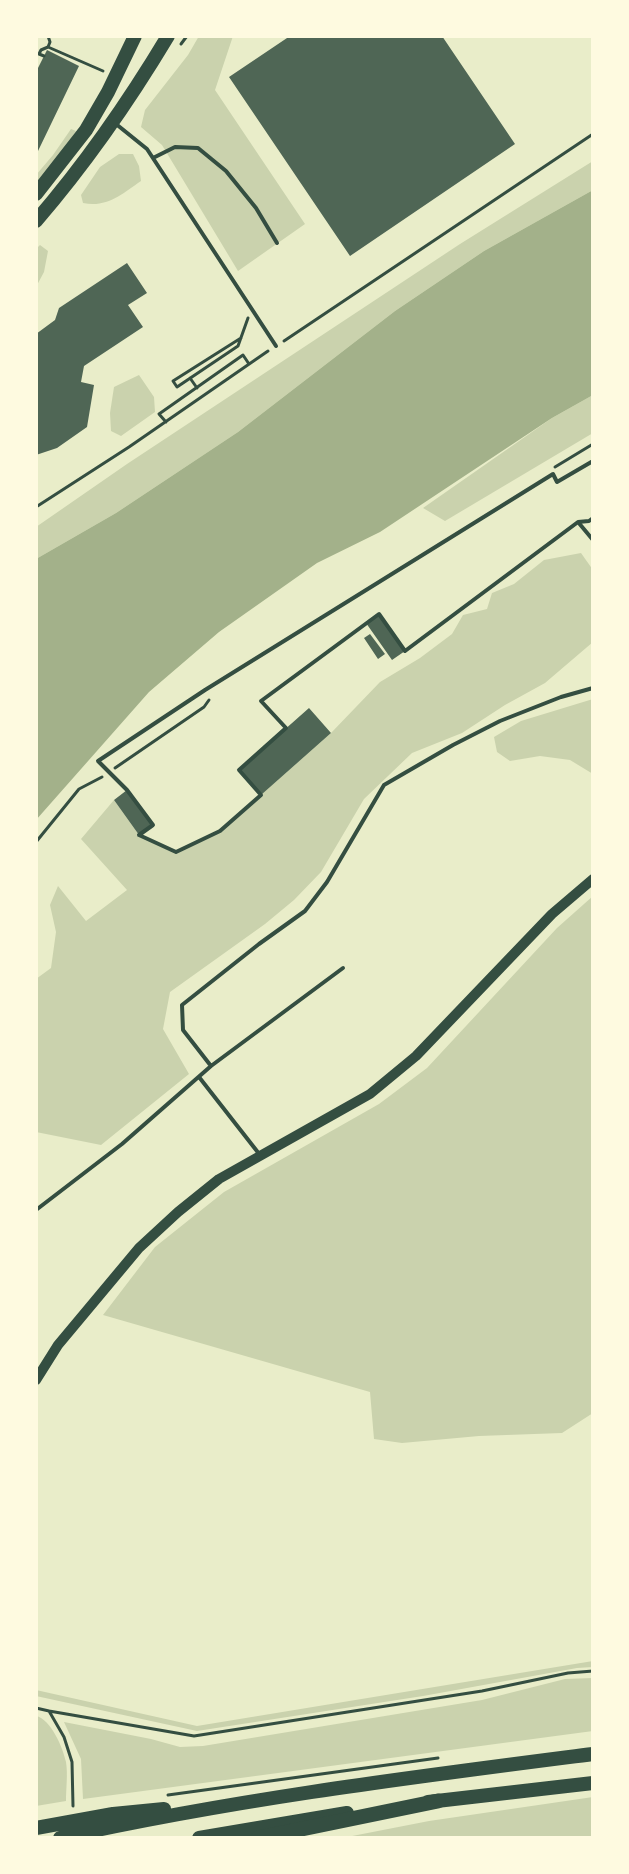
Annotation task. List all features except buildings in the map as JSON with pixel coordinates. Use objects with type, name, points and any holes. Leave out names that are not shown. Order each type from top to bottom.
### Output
[{"type":"highway","points":[[258,1838],[438,1801]]},
{"type":"main road","points":[[36,221],[83,164],[113,122],[168,36]]},
{"type":"main road","points":[[36,194],[97,113],[136,39]]},
{"type":"main road","points":[[97,113],[113,122]]},
{"type":"main road","points":[[60,1838],[116,1825],[385,1780],[593,1754]]},
{"type":"main road","points":[[199,1838],[315,1818],[593,1783]]},
{"type":"main road","points":[[36,1828],[113,1814],[267,1799]]},
{"type":"street","points":[[36,1380],[58,1345],[138,1248],[178,1212],[219,1179],[370,1094],[416,1056],[552,914],[593,879]]},
{"type":"lane","points":[[113,122],[147,149],[276,346]]},
{"type":"lane","points":[[153,158],[175,147],[198,148],[226,171],[256,208],[277,243]]},
{"type":"lane","points":[[593,461],[557,482],[553,474],[205,690],[99,761],[127,790],[153,825],[139,835],[176,852],[220,831],[261,795],[239,770],[286,728],[261,701],[379,614],[405,651],[578,522],[589,521],[593,518]]},
{"type":"lane","points":[[578,522],[593,540]]},
{"type":"lane","points":[[211,1066],[183,1030],[182,1005],[259,944],[306,911],[327,882],[384,785],[500,721],[561,697],[593,688]]},
{"type":"lane","points":[[36,1210],[122,1144],[211,1066],[343,968]]},
{"type":"lane","points":[[199,1077],[261,1156]]},
{"type":"path","points":[[48,36],[50,42],[48,47]]},
{"type":"path","points":[[44,56],[39,54],[41,50],[48,47],[105,71]]},
{"type":"path","points":[[36,507],[593,134]]},
{"type":"path","points":[[241,338],[173,381],[177,387],[238,346],[241,338],[251,308]]},
{"type":"path","points":[[166,422],[159,414],[243,355],[249,364]]},
{"type":"path","points":[[190,378],[197,388]]},
{"type":"path","points":[[36,1708],[194,1736],[482,1690],[568,1673],[593,1671]]},
{"type":"path","points":[[49,1711],[64,1737],[72,1762],[73,1808]]},
{"type":"path","points":[[166,1795],[446,1757]]},
{"type":"shaded area","points":[[199,36],[233,36],[215,90],[305,224],[238,271],[162,145],[141,127],[145,110],[188,55]]},
{"type":"shaded area","points":[[71,129],[76,131],[36,185],[36,175]]},
{"type":"shaded area","points":[[119,154],[133,154],[139,166],[141,181],[107,202],[83,203],[81,195],[100,167]]},
{"type":"shaded area","points":[[593,161],[593,190],[484,251],[395,311],[238,432],[116,513],[36,559],[36,527],[127,464],[460,244]]},
{"type":"shaded area","points":[[593,190],[593,395],[552,418],[380,532],[317,563],[219,632],[149,692],[36,820],[36,559],[116,513],[238,432],[395,311],[484,251]]},
{"type":"shaded area","points":[[40,245],[48,251],[44,272],[36,287],[36,249]]},
{"type":"shaded area","points":[[139,375],[154,397],[155,412],[121,436],[111,431],[110,413],[114,387]]},
{"type":"shaded area","points":[[593,395],[593,433],[445,521],[423,508],[552,418]]},
{"type":"shaded area","points":[[581,553],[593,570],[593,642],[545,683],[462,733],[412,753],[364,799],[321,872],[294,900],[265,924],[170,992],[163,1029],[189,1074],[101,1145],[36,1132],[36,979],[51,968],[56,932],[50,905],[58,886],[86,921],[127,890],[81,839],[114,800],[139,835],[176,852],[220,831],[331,733],[380,682],[420,658],[452,634],[463,615],[487,609],[492,593],[514,584],[544,560]]},
{"type":"shaded area","points":[[593,699],[593,774],[570,760],[540,756],[510,761],[497,752],[494,737],[521,721]]},
{"type":"shaded area","points":[[593,896],[593,1413],[562,1433],[479,1436],[402,1443],[374,1439],[370,1392],[103,1315],[155,1247],[224,1192],[379,1104],[427,1068],[557,928]]},
{"type":"shaded area","points":[[593,1661],[593,1667],[197,1731],[36,1696],[36,1690],[197,1726]]},
{"type":"shaded area","points":[[593,1678],[593,1731],[83,1799],[81,1759],[64,1722],[180,1747],[203,1746],[482,1700],[565,1679]]},
{"type":"shaded area","points":[[36,1716],[47,1722],[62,1749],[67,1767],[66,1801],[36,1806]]},
{"type":"shaded area","points":[[593,1797],[593,1838],[342,1838],[429,1821]]}]
